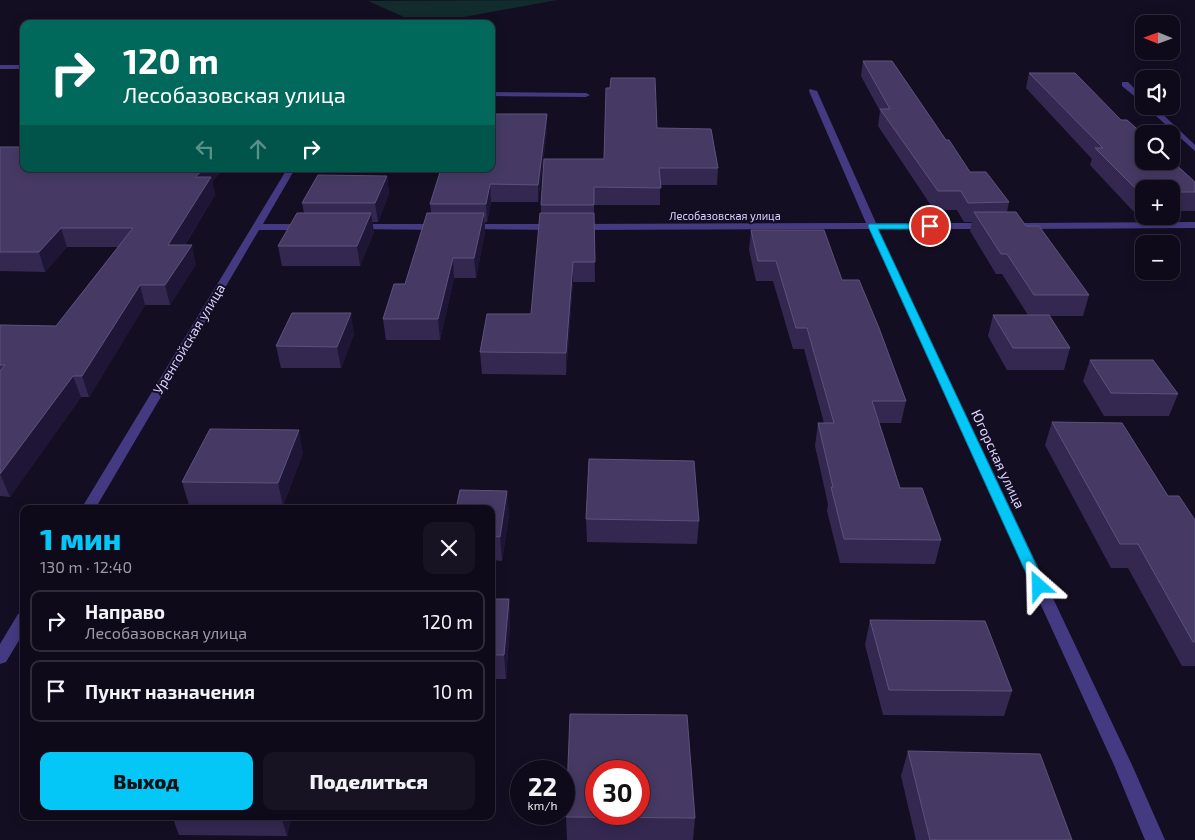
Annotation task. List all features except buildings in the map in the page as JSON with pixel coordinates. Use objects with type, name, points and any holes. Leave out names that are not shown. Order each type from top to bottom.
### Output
[{"type":"street","points":[[0,66],[20,67]]},
{"type":"street","points":[[1125,84],[1135,93]]},
{"type":"street","name":"Югорская улица","points":[[813,91],[872,226],[1115,747],[1155,840]]},
{"type":"street","points":[[495,94],[586,95]]},
{"type":"street","points":[[1159,115],[1195,149]]},
{"type":"street","name":"Уренгойская улица","points":[[90,505],[289,172]]},
{"type":"street","points":[[1017,226],[1195,225]]},
{"type":"street","name":"Лесобазовская улица","points":[[352,227],[998,226]]},
{"type":"street","points":[[256,227],[312,227]]},
{"type":"street","points":[[0,658],[20,625]]},
{"type":"green space","points":[[557,0],[464,17],[404,17],[368,1]]},
{"type":"route","points":[[930,226],[872,226],[1039,586]]}]
